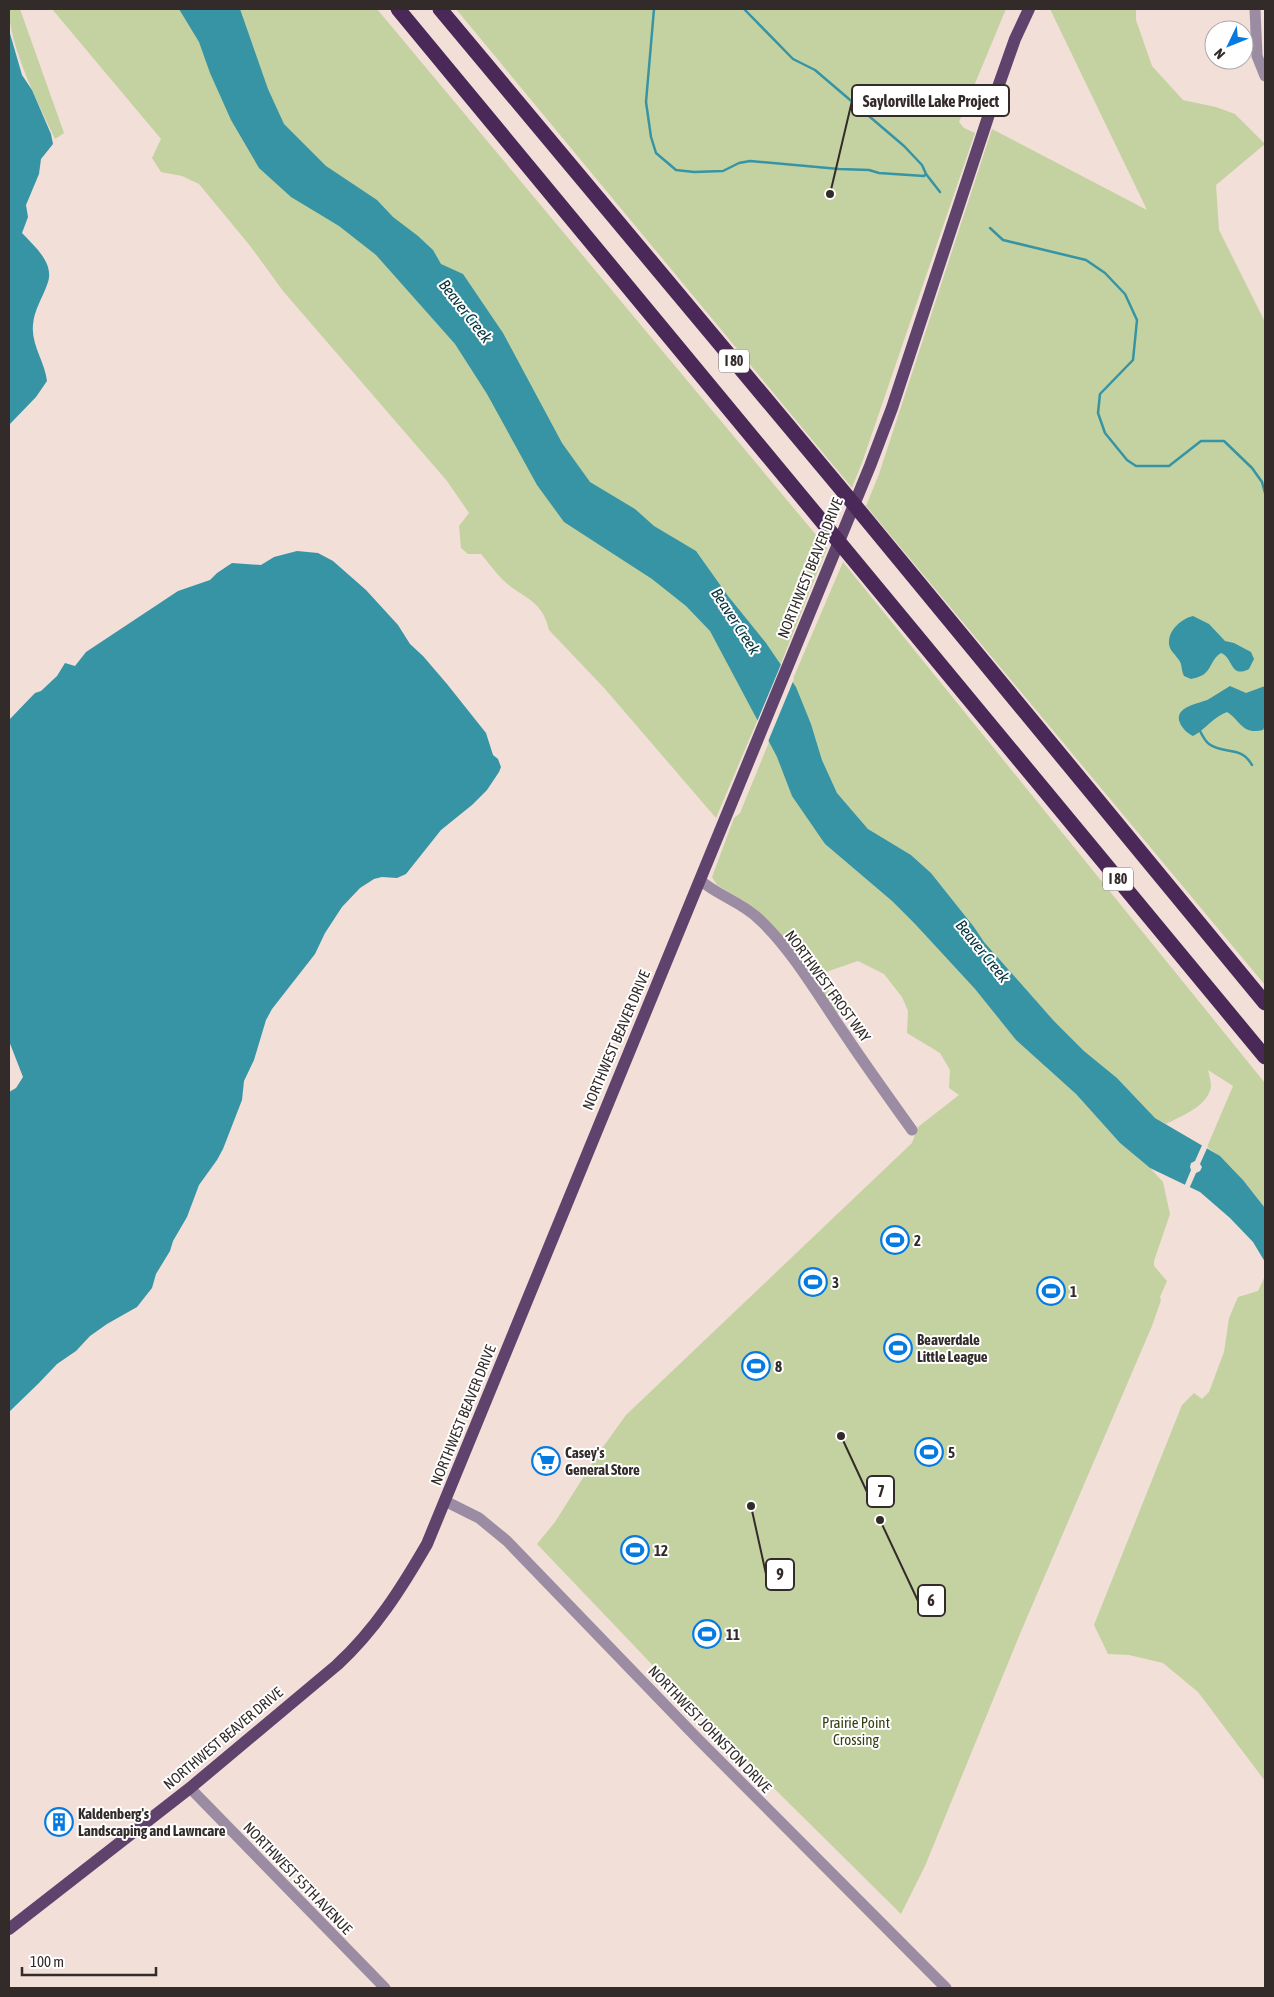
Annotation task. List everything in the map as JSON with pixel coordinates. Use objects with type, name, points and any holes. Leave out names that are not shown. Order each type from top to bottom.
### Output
[{"type":"highway","name":"I 80","points":[[398,9],[1265,1057]]},
{"type":"highway","name":"I 80","points":[[440,9],[852,502],[1265,1004]]},
{"type":"main road","name":"NORTHWEST BEAVER DRIVE","points":[[9,1929],[190,1788],[338,1665],[357,1647],[375,1625],[402,1587],[426,1544],[870,466],[892,408],[997,90],[1015,39],[1029,9]]},
{"type":"street","points":[[1255,9],[1257,56],[1265,76]]},
{"type":"street","name":"NORTHWEST FROST WAY","points":[[700,880],[711,889],[726,895],[749,909],[762,921],[816,990],[912,1130]]},
{"type":"street","name":"NORTHWEST JOHNSTON DRIVE","points":[[445,1501],[479,1518],[507,1541],[698,1739],[946,1988]]},
{"type":"street","name":"NORTHWEST 55TH AVENUE","points":[[190,1788],[385,1988]]},
{"type":"green space","points":[[9,9],[20,9],[64,133],[55,139],[33,93],[19,57],[10,24]]},
{"type":"green space","points":[[52,9],[377,9],[827,548],[774,681],[716,818],[605,689],[549,630],[546,619],[536,605],[502,579],[481,554],[468,554],[461,548],[459,526],[469,513],[447,481],[283,291],[251,247],[199,184],[182,176],[161,172],[152,158],[161,139]]},
{"type":"green space","points":[[456,9],[1006,9],[959,122],[964,128],[975,133],[852,488]]},
{"type":"green space","points":[[1050,9],[1136,9],[1136,20],[1152,66],[1183,100],[1216,107],[1235,114],[1265,144],[1216,185],[1219,230],[1265,322],[1265,985],[866,506],[879,474],[992,129],[1147,210]]},
{"type":"green space","points":[[843,562],[1265,1083],[1265,1208],[1246,1183],[1216,1153],[1207,1147],[1233,1086],[1208,1070],[1211,1086],[1209,1093],[1200,1105],[1166,1124],[1155,1118],[1117,1078],[1084,1051],[1054,1021],[984,942],[931,873],[911,855],[868,829],[837,793],[822,760],[811,724],[792,681]]},
{"type":"green space","name":"Prairie Point Crossing","points":[[769,742],[825,844],[892,901],[975,989],[1016,1040],[1076,1094],[1120,1143],[1150,1168],[1163,1182],[1170,1214],[1154,1261],[1154,1266],[1167,1281],[1160,1297],[1161,1300],[1152,1326],[1022,1629],[925,1866],[901,1914],[704,1719],[537,1544],[555,1522],[598,1454],[626,1415],[912,1143],[918,1127],[959,1095],[949,1088],[950,1070],[940,1053],[907,1033],[908,1011],[902,997],[884,974],[858,961],[817,975],[843,1009],[836,1014],[744,901],[717,885],[712,877],[734,818],[740,813]]},
{"type":"green space","points":[[1265,1276],[1265,1781],[1198,1692],[1163,1663],[1129,1655],[1108,1654],[1094,1625],[1182,1405],[1194,1393],[1202,1399],[1209,1392],[1224,1352],[1229,1318],[1238,1297],[1258,1291]]},
{"type":"water","name":"Beaver Creek","points":[[179,9],[240,9],[268,89],[284,124],[326,166],[377,200],[393,217],[418,236],[433,250],[441,264],[463,274],[503,333],[562,443],[590,482],[635,509],[654,526],[696,551],[728,596],[766,643],[796,687],[811,724],[822,760],[837,793],[868,829],[911,855],[931,873],[984,942],[1054,1021],[1084,1051],[1117,1078],[1155,1118],[1220,1156],[1243,1180],[1265,1208],[1265,1262],[1253,1242],[1230,1218],[1200,1192],[1150,1168],[1120,1143],[1076,1094],[1016,1040],[975,989],[915,924],[892,901],[825,844],[792,796],[777,757],[710,631],[686,606],[652,579],[564,522],[537,485],[487,394],[455,344],[376,255],[339,226],[291,197],[259,168],[231,120],[210,73],[199,42]]},
{"type":"water","points":[[9,30],[22,75],[32,90],[51,134],[53,144],[41,159],[39,174],[26,205],[28,217],[22,233],[43,256],[49,270],[47,285],[37,309],[33,325],[34,340],[47,381],[36,397],[9,425]]},
{"type":"water","points":[[297,551],[318,553],[333,561],[366,590],[398,625],[410,644],[447,684],[486,733],[493,755],[498,759],[501,767],[487,790],[441,830],[406,874],[397,878],[382,877],[374,879],[360,888],[342,907],[325,933],[315,954],[272,1009],[266,1020],[254,1060],[244,1081],[242,1100],[223,1149],[199,1185],[187,1217],[156,1274],[152,1288],[137,1307],[90,1336],[76,1351],[57,1364],[9,1412],[9,1092],[16,1088],[23,1077],[9,1041],[9,720],[35,693],[41,691],[57,676],[65,663],[75,666],[86,652],[178,591],[210,580],[232,563],[261,565],[274,557]]},
{"type":"water","points":[[1193,616],[1209,624],[1225,641],[1234,643],[1251,652],[1254,659],[1249,669],[1238,671],[1232,666],[1225,655],[1221,653],[1203,675],[1191,679],[1184,676],[1181,664],[1170,648],[1169,642],[1172,632],[1179,623]]},
{"type":"water","points":[[1230,686],[1246,693],[1265,686],[1265,726],[1263,730],[1250,731],[1246,729],[1227,712],[1193,736],[1185,731],[1179,717],[1184,709],[1209,699]]},
{"type":"pier","points":[[782,662],[794,679],[767,744],[756,724]]},
{"type":"pier","points":[[1203,1143],[1208,1146],[1200,1164],[1202,1167],[1196,1173],[1189,1189],[1184,1187],[1191,1170],[1191,1163],[1195,1161]]},
{"type":"waterway","points":[[654,9],[646,102],[651,137],[656,153],[676,170],[694,172],[723,171],[739,163],[750,161],[869,170],[879,173],[924,176],[926,174]]},
{"type":"waterway","points":[[744,9],[793,59],[815,70],[904,146],[922,165],[926,174],[940,192]]},
{"type":"waterway","points":[[990,228],[1003,240],[1086,260],[1105,273],[1125,294],[1137,320],[1133,360],[1100,394],[1098,413],[1105,433],[1127,460],[1136,466],[1169,466],[1201,441],[1224,441],[1252,468],[1262,482],[1265,493]]},
{"type":"waterway","points":[[1200,731],[1209,744],[1220,749],[1238,752],[1248,759],[1252,765]]},
{"type":"place","name":"Saylorville Lake Project","points":[[830,194]]},
{"type":"place","name":"2","points":[[895,1240]]},
{"type":"place","name":"3","points":[[813,1282]]},
{"type":"place","name":"1","points":[[1051,1291]]},
{"type":"place","name":"Beaverdale Little League","points":[[898,1348]]},
{"type":"place","name":"8","points":[[756,1366]]},
{"type":"place","name":"7","points":[[841,1436]]},
{"type":"place","name":"5","points":[[929,1452]]},
{"type":"place","name":"Casey's General Store","points":[[546,1461]]},
{"type":"place","name":"9","points":[[751,1506]]},
{"type":"place","name":"6","points":[[880,1520]]},
{"type":"place","name":"12","points":[[635,1550]]},
{"type":"place","name":"11","points":[[707,1634]]},
{"type":"place","name":"Kaldenberg's Landscaping and Lawncare","points":[[59,1822]]}]
